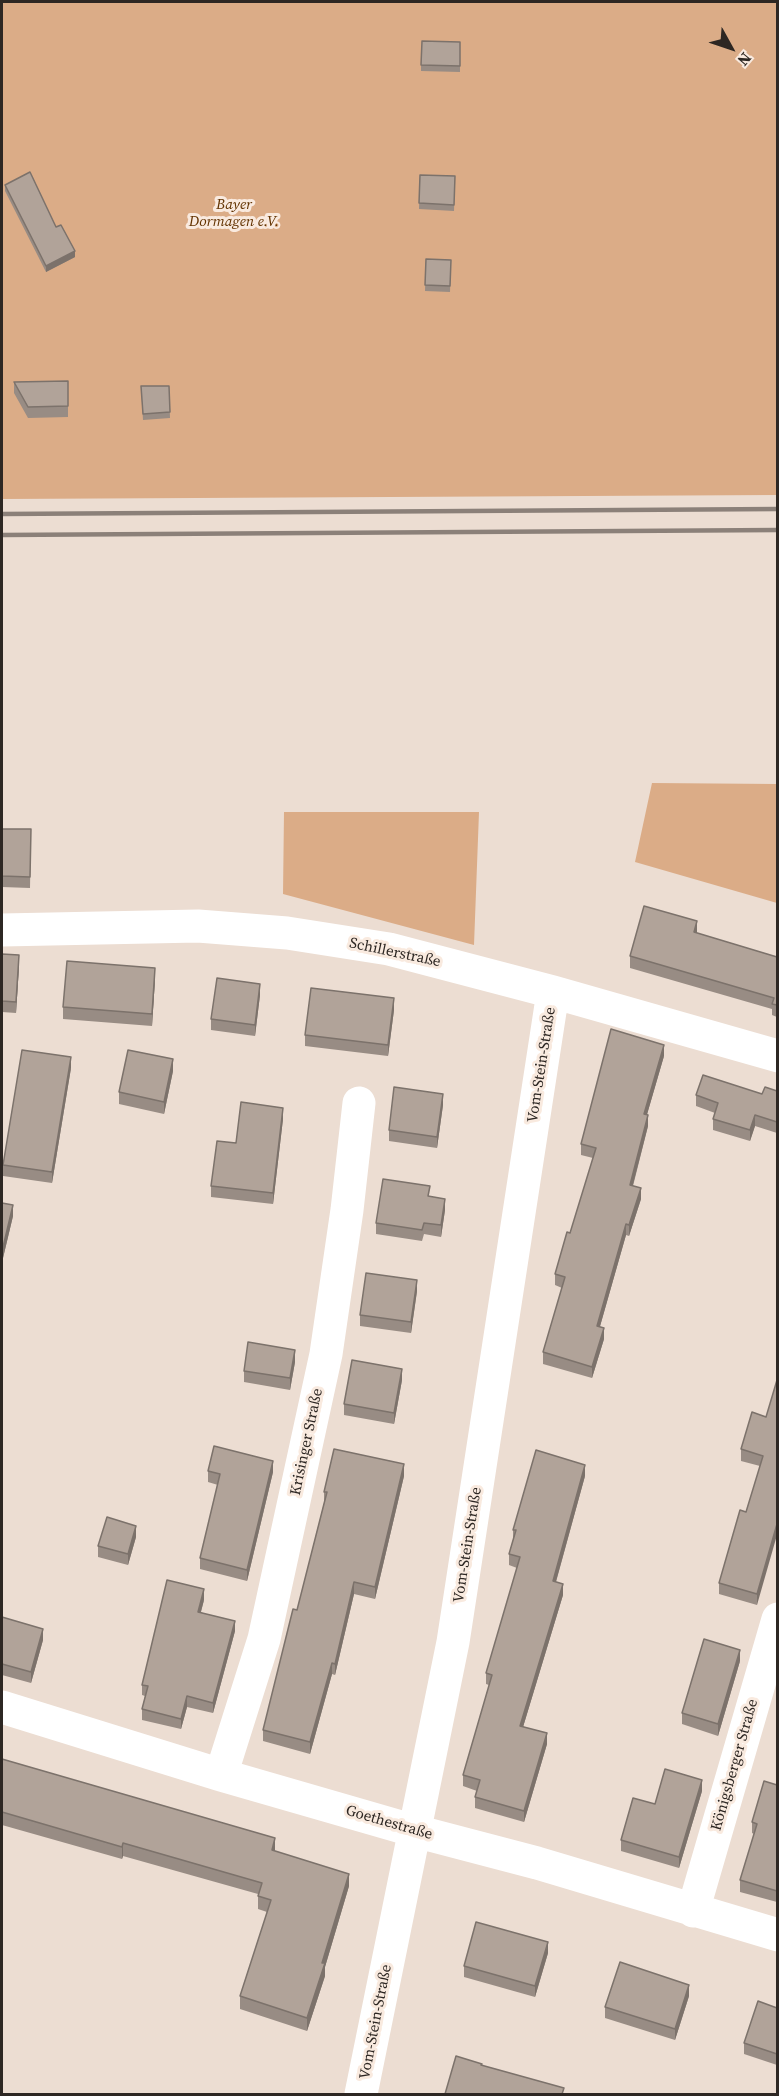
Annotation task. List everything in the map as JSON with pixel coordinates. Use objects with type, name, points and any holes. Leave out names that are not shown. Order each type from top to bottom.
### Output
[{"type":"street","name":"Schillerstraße","points":[[2,930],[198,926],[287,933],[389,949],[553,992],[777,1056]]},
{"type":"street","name":"Vom-Stein-Straße","points":[[362,2094],[453,1642],[553,992]]},
{"type":"street","name":"Krisinger Straße","points":[[221,1775],[264,1639],[326,1354],[359,1102]]},
{"type":"street","name":"Königsberger Straße","points":[[693,1911],[777,1619]]},
{"type":"street","name":"Goethestraße","points":[[2,1707],[221,1775],[415,1831],[537,1863],[777,1935]]},
{"type":"green space","name":"Bayer Dormagen e.V.","points":[[2,2],[777,2],[777,495],[2,499]]},
{"type":"green space","points":[[652,783],[777,784],[777,903],[635,862]]},
{"type":"green space","points":[[284,812],[479,812],[474,945],[283,894]]},
{"type":"building","points":[[422,41],[460,42],[460,66],[421,65]]},
{"type":"building","points":[[30,172],[56,227],[61,225],[75,251],[46,266],[5,185]]},
{"type":"building","points":[[420,175],[455,176],[454,205],[419,203]]},
{"type":"building","points":[[426,259],[451,260],[450,286],[425,285]]},
{"type":"building","points":[[68,381],[68,406],[28,407],[14,382]]},
{"type":"building","points":[[141,386],[169,386],[170,412],[143,414]]},
{"type":"building","points":[[2,829],[31,829],[30,877],[2,876]]},
{"type":"building","points":[[644,906],[697,921],[694,932],[777,957],[777,1005],[772,1004],[774,998],[630,956]]},
{"type":"building","points":[[2,954],[19,955],[16,1002],[2,1001]]},
{"type":"building","points":[[67,961],[155,968],[152,1014],[63,1007]]},
{"type":"building","points":[[217,978],[260,984],[255,1025],[211,1019]]},
{"type":"building","points":[[311,988],[394,998],[388,1045],[305,1035]]},
{"type":"building","points":[[611,1029],[664,1045],[644,1114],[648,1115],[630,1185],[641,1188],[629,1225],[626,1224],[597,1326],[604,1328],[592,1367],[543,1352],[565,1277],[555,1274],[596,1148],[581,1144]]},
{"type":"building","points":[[22,1050],[71,1057],[52,1172],[3,1165]]},
{"type":"building","points":[[128,1050],[173,1059],[164,1102],[119,1092]]},
{"type":"building","points":[[703,1075],[762,1094],[765,1087],[777,1091],[777,1122],[755,1115],[750,1130],[713,1119],[718,1103],[696,1095]]},
{"type":"building","points":[[394,1087],[443,1094],[437,1137],[389,1130]]},
{"type":"building","points":[[241,1102],[283,1108],[273,1193],[211,1186],[217,1141],[236,1143]]},
{"type":"building","points":[[383,1179],[430,1186],[428,1196],[445,1199],[441,1225],[424,1223],[422,1230],[376,1223]]},
{"type":"building","points":[[2,1203],[13,1205],[3,1247],[2,1246]]},
{"type":"building","points":[[366,1273],[417,1280],[411,1322],[360,1315]]},
{"type":"building","points":[[248,1342],[295,1350],[290,1378],[244,1371]]},
{"type":"building","points":[[352,1360],[402,1369],[394,1413],[344,1404]]},
{"type":"building","points":[[777,1380],[777,1524],[757,1594],[719,1583],[740,1510],[746,1512],[763,1456],[741,1449],[752,1412],[766,1417]]},
{"type":"building","points":[[214,1446],[273,1461],[247,1570],[200,1558],[220,1474],[208,1471]]},
{"type":"building","points":[[334,1449],[404,1464],[375,1587],[354,1582],[335,1664],[332,1663],[310,1742],[263,1730],[293,1609],[297,1610],[327,1492],[324,1492]]},
{"type":"building","points":[[536,1450],[585,1465],[553,1581],[563,1584],[520,1726],[547,1733],[524,1811],[475,1797],[480,1780],[463,1775],[492,1675],[486,1673],[520,1557],[509,1554],[516,1530],[513,1530]]},
{"type":"building","points":[[107,1517],[136,1526],[128,1554],[98,1546]]},
{"type":"building","points":[[167,1580],[204,1589],[198,1612],[235,1621],[213,1703],[187,1696],[181,1719],[142,1709],[148,1686],[142,1685]]},
{"type":"building","points":[[2,1617],[43,1629],[31,1672],[2,1664]]},
{"type":"building","points":[[704,1639],[740,1650],[718,1724],[682,1713]]},
{"type":"building","points":[[2,1759],[275,1838],[272,1850],[349,1874],[322,1963],[325,1963],[307,2018],[240,1996],[271,1900],[258,1896],[262,1883],[123,1843],[122,1847],[2,1812]]},
{"type":"building","points":[[665,1769],[702,1780],[679,1857],[621,1840],[633,1798],[655,1804]]},
{"type":"building","points":[[764,1781],[777,1785],[777,1891],[740,1880],[757,1824],[752,1822]]},
{"type":"building","points":[[476,1922],[548,1942],[535,1986],[464,1966]]},
{"type":"building","points":[[620,1962],[689,1985],[675,2029],[605,2007]]},
{"type":"building","points":[[758,2001],[777,2008],[777,2054],[744,2043]]},
{"type":"building","points":[[456,2056],[564,2088],[562,2094],[445,2094]]},
{"type":"railway","points":[[2,514],[778,509]]},
{"type":"railway","points":[[2,535],[778,530]]}]
